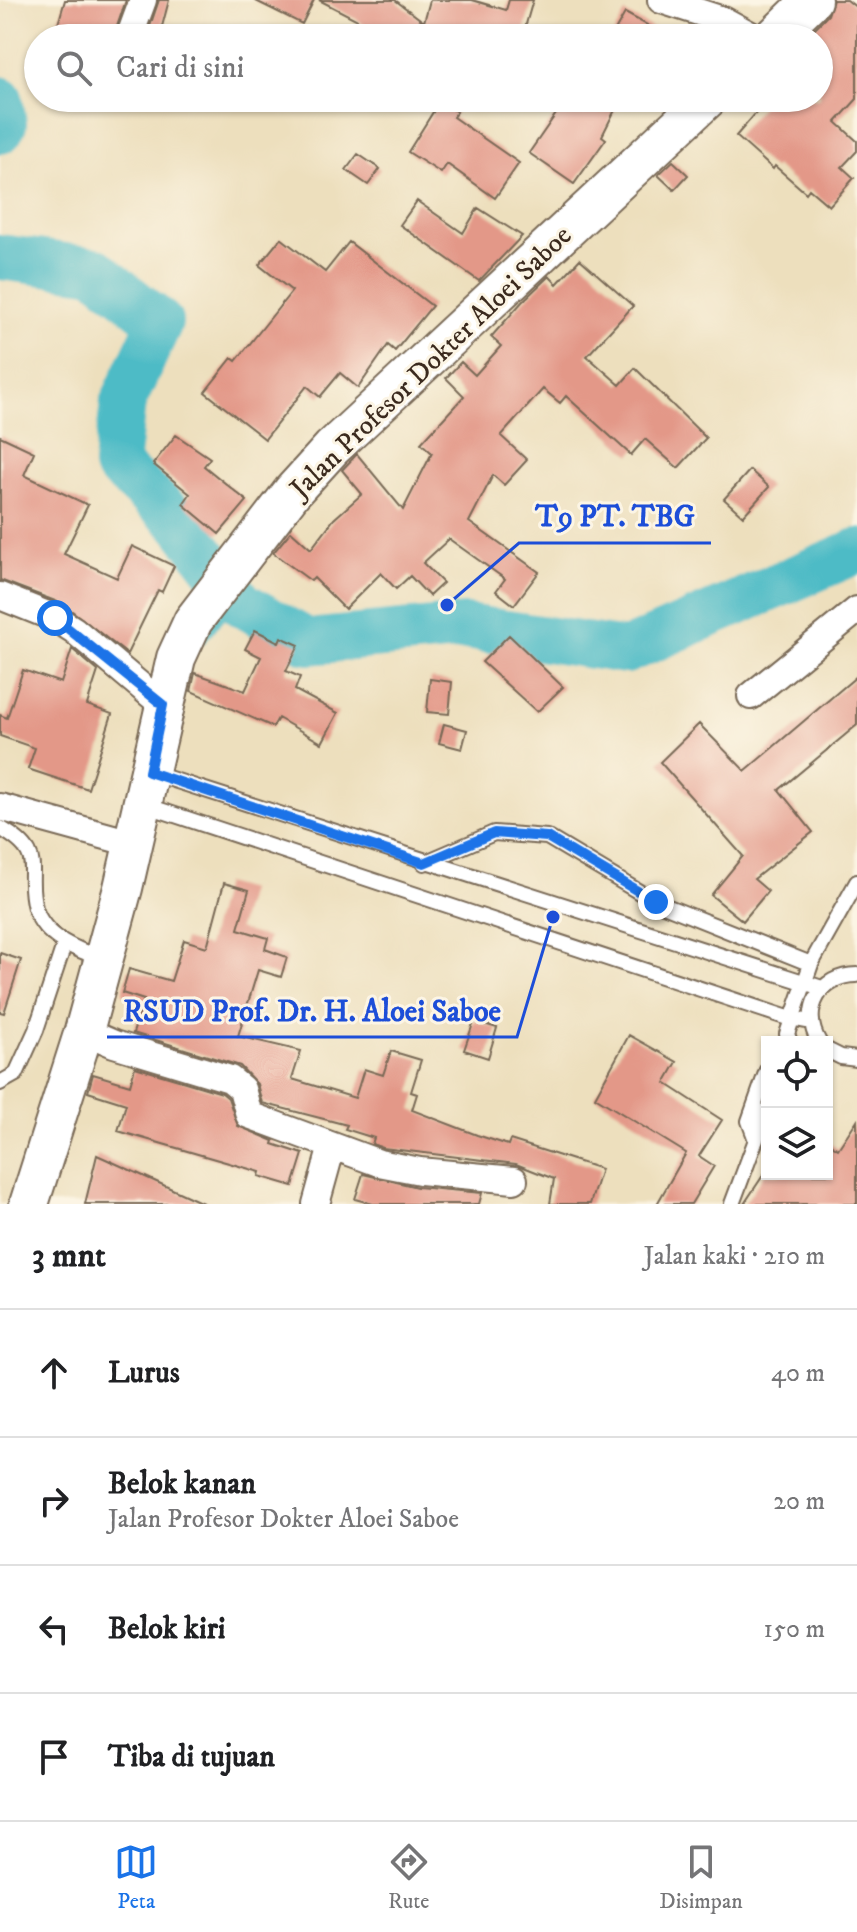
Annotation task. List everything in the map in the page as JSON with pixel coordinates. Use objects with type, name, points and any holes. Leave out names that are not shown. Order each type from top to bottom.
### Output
[{"type":"street","points":[[134,24],[143,0]]},
{"type":"street","points":[[661,0],[730,24]]},
{"type":"street","points":[[787,24],[812,0]]},
{"type":"street","name":"Jalan Profesor Dokter Aloei Saboe","points":[[29,1204],[99,1038],[104,959],[135,844],[163,705],[176,658],[193,621],[248,548],[332,448],[693,112]]},
{"type":"street","points":[[0,596],[55,618],[74,630],[163,705]]},
{"type":"street","points":[[751,696],[857,610]]},
{"type":"street","points":[[0,807],[135,844]]},
{"type":"street","points":[[99,1038],[230,1079],[242,1089],[249,1115],[332,1146],[405,1169],[514,1180]]},
{"type":"street","points":[[316,1204],[332,1146]]},
{"type":"lane","points":[[145,788],[220,796],[822,988]]},
{"type":"lane","points":[[145,788],[210,825],[811,1022]]},
{"type":"lane","points":[[0,828],[21,840],[34,864],[34,906],[64,945],[104,959]]},
{"type":"lane","points":[[424,863],[494,833],[547,837],[656,902],[811,964]]},
{"type":"lane","points":[[786,1036],[811,964],[857,882]]},
{"type":"lane","points":[[0,1083],[16,1074],[50,992],[64,945]]},
{"type":"lane","points":[[817,1036],[811,1022],[815,998],[822,988],[842,976],[857,975]]},
{"type":"lane","points":[[833,1053],[857,1059]]},
{"type":"lane","points":[[756,1140],[749,1121],[761,1087]]},
{"type":"lane","points":[[732,1204],[761,1126]]},
{"type":"building","points":[[65,0],[126,0],[118,24],[58,24]]},
{"type":"building","points":[[159,0],[169,0],[163,24],[151,24]]},
{"type":"building","points":[[254,0],[314,0],[302,24]]},
{"type":"building","points":[[319,0],[395,0],[424,22],[430,0],[472,0],[506,10],[509,0],[533,0],[526,24],[363,24]]},
{"type":"building","points":[[833,0],[847,0],[857,8],[857,99],[836,122],[857,141],[857,151],[842,167],[854,178],[829,206],[809,189],[806,193],[775,166],[773,169],[736,136],[757,112],[833,112],[833,24],[819,24],[828,15]]},
{"type":"building","points":[[625,13],[645,24],[619,24]]},
{"type":"building","points":[[433,112],[457,112],[453,117],[519,163],[495,198],[447,164],[441,173],[408,152]]},
{"type":"building","points":[[557,112],[614,112],[602,136],[606,139],[574,184],[529,153]]},
{"type":"building","points":[[358,154],[380,169],[368,185],[346,170]]},
{"type":"building","points":[[673,161],[688,175],[674,190],[658,175]]},
{"type":"building","points":[[417,201],[463,233],[478,208],[522,236],[479,281],[400,225]]},
{"type":"building","points":[[281,238],[325,272],[349,242],[432,306],[395,351],[388,345],[358,388],[340,373],[320,397],[307,386],[265,439],[205,392],[232,358],[236,361],[292,291],[259,265]]},
{"type":"building","points":[[580,259],[633,306],[587,356],[620,385],[635,368],[706,438],[678,468],[645,439],[631,455],[566,396],[560,403],[543,389],[501,436],[527,460],[504,485],[493,475],[469,522],[539,572],[514,605],[496,591],[505,579],[449,539],[423,563],[443,583],[429,596],[410,576],[396,589],[381,573],[345,609],[314,578],[311,581],[273,553],[291,531],[311,549],[334,519],[362,494],[342,470],[357,454],[403,510],[432,453],[421,443],[464,396],[446,378],[461,362],[475,375],[501,346],[491,337],[522,302],[549,276],[557,284]]},
{"type":"building","points":[[176,435],[210,458],[204,466],[247,501],[219,534],[183,504],[190,494],[153,464]]},
{"type":"building","points":[[0,436],[34,452],[24,475],[88,505],[64,554],[117,578],[132,546],[174,566],[162,592],[158,590],[127,654],[63,604],[0,580]]},
{"type":"building","points":[[750,470],[769,487],[743,516],[724,499]]},
{"type":"building","points":[[255,630],[279,642],[281,637],[299,645],[286,671],[300,677],[295,690],[338,713],[322,743],[278,718],[273,727],[191,691],[195,673],[245,691],[261,657],[245,649]]},
{"type":"building","points":[[509,635],[563,687],[537,712],[482,662]]},
{"type":"building","points":[[72,649],[98,671],[87,705],[112,714],[88,789],[28,769],[35,748],[0,736],[0,715],[7,718],[23,670],[61,683]]},
{"type":"building","points":[[857,676],[857,725],[779,790],[813,832],[754,879],[768,891],[743,921],[711,895],[743,856],[660,762],[699,724],[745,771]]},
{"type":"building","points":[[430,679],[452,682],[449,714],[427,712]]},
{"type":"building","points":[[444,724],[467,730],[462,749],[439,743]]},
{"type":"building","points":[[224,883],[249,890],[238,929],[268,938],[265,949],[287,957],[281,977],[258,970],[238,1036],[301,1051],[292,1079],[355,1098],[364,1069],[383,1075],[391,1051],[421,1060],[411,1092],[417,1094],[412,1110],[508,1145],[510,1140],[601,1169],[590,1204],[550,1204],[554,1179],[516,1164],[383,1148],[372,1144],[374,1138],[345,1129],[347,1125],[262,1103],[257,1084],[240,1066],[133,1033],[144,1000],[122,993],[129,969],[171,981],[184,940],[207,947]]},
{"type":"building","points":[[0,953],[21,960],[4,1013],[0,1012]]},
{"type":"building","points":[[474,1021],[497,1028],[488,1058],[464,1050]]},
{"type":"building","points":[[629,1035],[677,1062],[665,1083],[722,1120],[699,1156],[714,1166],[691,1204],[657,1204],[686,1153],[595,1097]]},
{"type":"building","points":[[135,1067],[222,1093],[228,1098],[238,1126],[274,1141],[273,1144],[303,1154],[293,1186],[259,1176],[260,1172],[118,1131],[126,1104],[88,1092],[93,1074],[130,1085]]},
{"type":"building","points":[[857,1120],[857,1204],[744,1204],[761,1178],[833,1180],[833,1146],[838,1149]]},
{"type":"building","points":[[97,1155],[205,1204],[85,1204]]},
{"type":"building","points":[[363,1174],[417,1187],[482,1193],[479,1204],[373,1204],[355,1199]]},
{"type":"waterway","points":[[0,99],[4,124],[0,131]]},
{"type":"waterway","points":[[0,257],[95,270],[160,322],[123,402],[116,465],[181,524],[242,604],[308,642],[466,627],[626,651],[857,551]]},
{"type":"waterway","points":[[203,639],[219,619],[242,604]]},
{"type":"place","name":"T9 PT. TBG","points":[[447,605]]},
{"type":"place","name":"RSUD Prof. Dr. H. Aloei Saboe","points":[[553,917]]},
{"type":"route","points":[[55,618],[74,630],[163,705],[149,772],[424,863],[494,833],[547,837],[656,902]]}]
